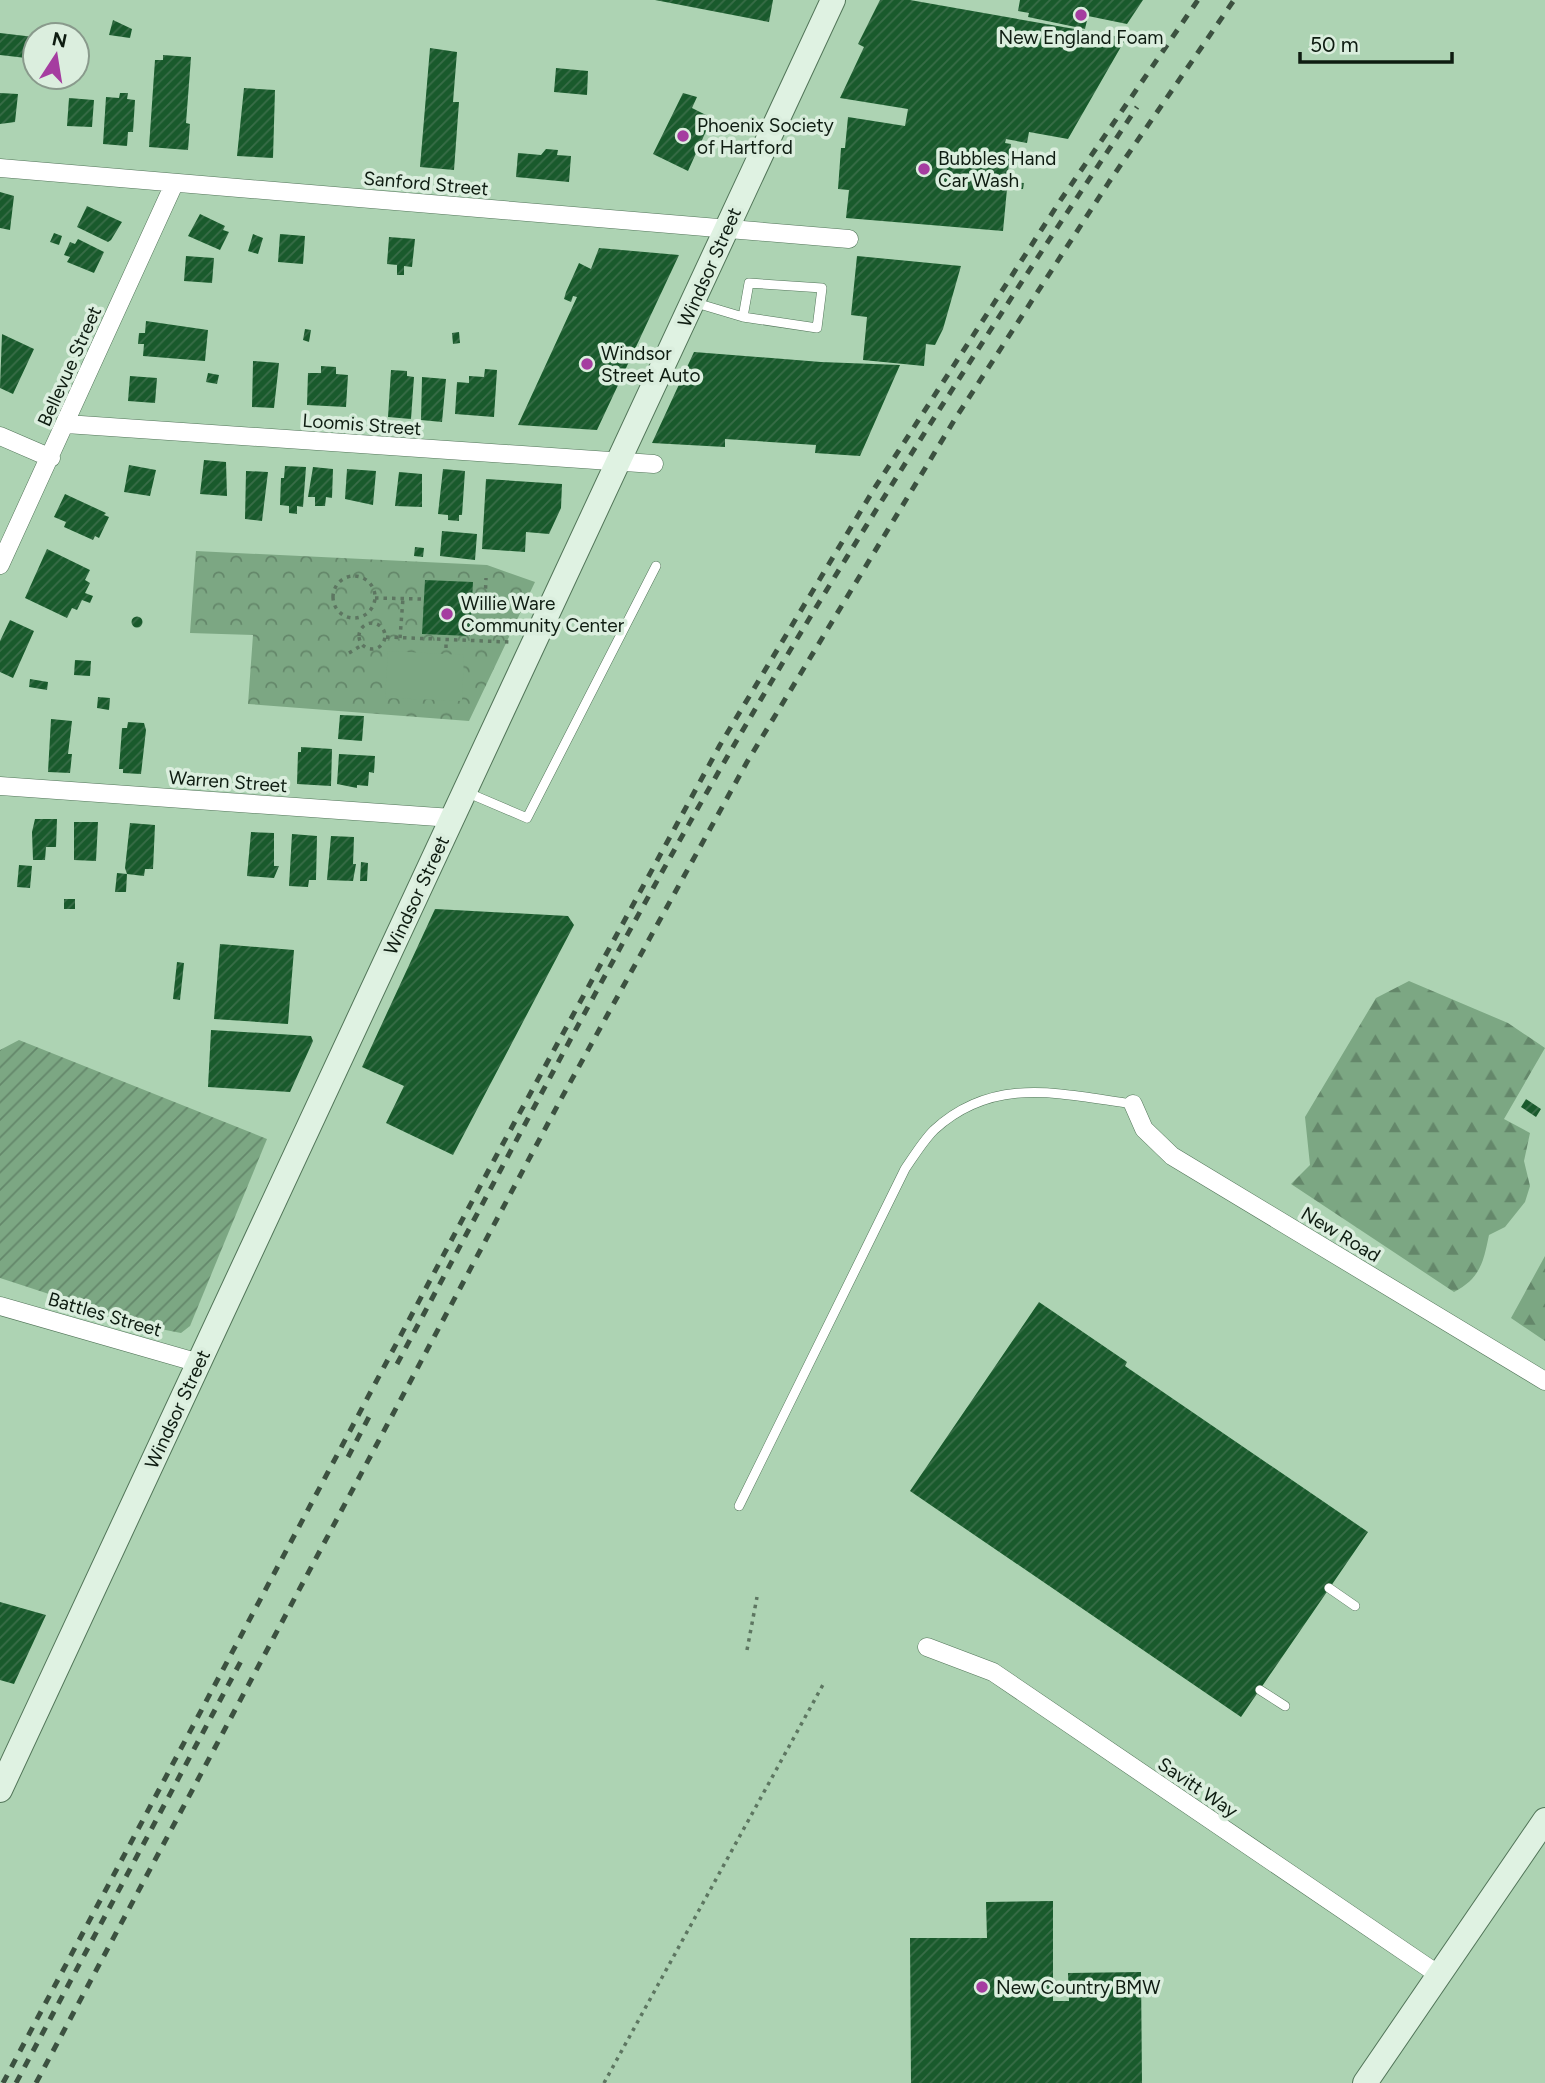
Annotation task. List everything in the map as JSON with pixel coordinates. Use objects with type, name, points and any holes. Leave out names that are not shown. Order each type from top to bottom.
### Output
[{"type":"main road","name":"Windsor Street","points":[[0,1790],[833,0]]},
{"type":"main road","points":[[1366,2083],[1545,1820]]},
{"type":"street","name":"Sanford Street","points":[[0,167],[174,184],[849,239]]},
{"type":"street","name":"Bellevue Street","points":[[0,565],[174,184]]},
{"type":"street","name":"Loomis Street","points":[[66,424],[654,464]]},
{"type":"street","points":[[0,436],[51,458]]},
{"type":"street","name":"Warren Street","points":[[0,786],[452,818]]},
{"type":"street","name":"New Road","points":[[1133,1104],[1144,1129],[1172,1156],[1545,1381]]},
{"type":"street","name":"Battles Street","points":[[0,1306],[199,1363]]},
{"type":"street","name":"Savitt Way","points":[[927,1647],[993,1672],[1439,1975]]},
{"type":"lane","points":[[694,302],[743,317],[817,328],[822,288],[750,283],[743,317]]},
{"type":"lane","points":[[465,792],[527,818],[656,566]]},
{"type":"lane","points":[[739,1506],[905,1169],[934,1131],[972,1102],[1013,1091],[1062,1094],[1133,1104]]},
{"type":"lane","points":[[1329,1588],[1355,1606]]},
{"type":"lane","points":[[1260,1690],[1285,1706]]},
{"type":"path","points":[[349,576],[363,578],[373,587],[375,597],[373,607],[362,617],[348,618],[337,610],[332,597],[337,583],[349,576]]},
{"type":"path","points":[[472,601],[485,602],[486,578]]},
{"type":"path","points":[[375,597],[423,599]]},
{"type":"path","points":[[401,638],[403,598]]},
{"type":"path","points":[[362,617],[366,624]]},
{"type":"path","points":[[366,624],[380,626],[386,637]]},
{"type":"path","points":[[362,645],[359,632],[366,624]]},
{"type":"path","points":[[386,637],[511,642]]},
{"type":"path","points":[[349,653],[362,645],[375,649],[382,645],[386,637]]},
{"type":"path","points":[[446,640],[446,648]]},
{"type":"path","points":[[747,1650],[757,1597]]},
{"type":"path","points":[[604,2083],[825,1681]]},
{"type":"green space","points":[[196,551],[487,565],[535,582],[469,721],[248,704],[253,635],[190,633]]},
{"type":"green space","points":[[388,651],[464,655],[462,701],[385,698]]},
{"type":"green space","points":[[1409,981],[1508,1023],[1545,1048],[1504,1119],[1530,1133],[1524,1161],[1530,1186],[1525,1202],[1505,1227],[1489,1235],[1479,1269],[1470,1281],[1454,1292],[1291,1184],[1310,1165],[1305,1117],[1376,998]]},
{"type":"green space","points":[[19,1040],[267,1139],[190,1326],[181,1333],[150,1327],[0,1278],[0,1050]]},
{"type":"green space","points":[[1545,1256],[1545,1341],[1511,1318]]},
{"type":"building","points":[[655,0],[773,0],[769,22]]},
{"type":"building","points":[[880,0],[910,0],[1126,38],[1068,139],[1029,132],[1027,143],[1006,139],[1005,143],[1011,144],[1007,182],[1024,183],[1023,189],[1007,189],[1003,231],[846,218],[849,190],[838,189],[841,148],[845,148],[848,117],[905,126],[908,109],[840,98],[864,47],[858,44]]},
{"type":"building","name":"New England Foam","points":[[1020,0],[1143,0],[1127,24],[1088,16],[1085,29],[1028,17],[1029,13],[1018,11]]},
{"type":"building","points":[[113,20],[132,29],[130,38],[109,35]]},
{"type":"building","points":[[0,33],[21,35],[21,57],[0,55]]},
{"type":"building","points":[[430,48],[457,52],[453,102],[459,102],[454,170],[420,167]]},
{"type":"building","points":[[163,55],[191,57],[186,123],[190,124],[188,150],[149,147],[155,60],[163,60]]},
{"type":"building","points":[[556,68],[588,71],[587,95],[554,92]]},
{"type":"building","points":[[244,88],[275,90],[273,158],[237,156]]},
{"type":"building","points":[[0,93],[18,94],[15,122],[0,124]]},
{"type":"building","points":[[120,93],[128,93],[127,99],[135,100],[133,132],[128,132],[127,146],[103,144],[106,97],[119,98]]},
{"type":"building","name":"Phoenix Society of Hartford","points":[[683,93],[697,97],[692,108],[712,118],[688,171],[653,154]]},
{"type":"building","points":[[69,98],[94,100],[92,127],[67,126]]},
{"type":"building","points":[[546,149],[558,150],[557,155],[571,156],[569,182],[516,177],[518,153],[541,155]]},
{"type":"building","points":[[0,192],[14,196],[10,230],[0,228]]},
{"type":"building","points":[[87,206],[122,222],[108,242],[77,227]]},
{"type":"building","points":[[200,214],[225,226],[223,230],[229,232],[220,250],[188,236]]},
{"type":"building","points":[[54,233],[62,236],[59,245],[50,242]]},
{"type":"building","points":[[253,234],[263,238],[258,254],[248,251]]},
{"type":"building","points":[[280,234],[305,236],[303,264],[278,262]]},
{"type":"building","points":[[389,237],[415,239],[412,267],[404,266],[404,275],[397,275],[397,265],[387,264]]},
{"type":"building","points":[[78,239],[104,252],[94,273],[67,262],[70,257],[64,255],[70,242],[75,244]]},
{"type":"building","name":"Windsor Street Auto","points":[[599,248],[679,255],[597,430],[518,425],[577,297],[573,296],[571,302],[564,299],[579,263],[591,269]]},
{"type":"building","points":[[186,256],[214,258],[212,283],[184,281]]},
{"type":"building","points":[[857,256],[961,266],[943,329],[935,345],[926,344],[924,366],[863,360],[867,317],[851,315]]},
{"type":"building","points":[[146,321],[208,330],[205,361],[143,356],[144,344],[138,344],[139,333],[145,333]]},
{"type":"building","points":[[305,329],[311,330],[309,342],[303,340]]},
{"type":"building","points":[[459,332],[460,343],[453,344],[452,333]]},
{"type":"building","points":[[2,334],[34,349],[13,394],[0,388]]},
{"type":"building","points":[[694,352],[900,365],[860,456],[815,453],[816,445],[725,439],[725,447],[652,443]]},
{"type":"building","points":[[253,361],[279,363],[274,408],[252,407]]},
{"type":"building","points":[[321,366],[336,367],[336,374],[348,375],[346,407],[307,405],[308,373],[321,373]]},
{"type":"building","points":[[485,369],[497,370],[494,417],[455,414],[457,382],[469,383],[469,376],[484,377]]},
{"type":"building","points":[[391,370],[407,371],[407,376],[414,377],[411,419],[388,417]]},
{"type":"building","points":[[208,373],[219,375],[217,384],[206,382]]},
{"type":"building","points":[[130,376],[157,378],[155,403],[128,401]]},
{"type":"building","points":[[422,377],[446,379],[442,422],[421,420]]},
{"type":"building","points":[[204,460],[226,462],[227,496],[200,494]]},
{"type":"building","points":[[129,465],[156,470],[150,496],[124,492]]},
{"type":"building","points":[[285,466],[306,467],[303,507],[297,506],[297,514],[289,513],[289,506],[280,505],[281,478],[284,478]]},
{"type":"building","points":[[313,467],[333,469],[332,498],[326,497],[325,506],[315,506],[315,497],[308,497]]},
{"type":"building","points":[[347,469],[376,471],[373,505],[345,499]]},
{"type":"building","points":[[443,469],[465,471],[462,515],[459,515],[459,521],[448,520],[448,515],[438,514]]},
{"type":"building","points":[[246,471],[268,472],[262,521],[245,519]]},
{"type":"building","points":[[399,472],[422,474],[422,507],[395,506]]},
{"type":"building","points":[[486,479],[562,484],[561,508],[549,534],[526,532],[525,552],[482,549]]},
{"type":"building","points":[[65,494],[106,513],[104,515],[109,517],[99,538],[95,536],[93,540],[64,527],[66,522],[54,517]]},
{"type":"building","points":[[442,531],[477,534],[475,560],[440,556]]},
{"type":"building","points":[[415,547],[424,548],[423,557],[414,556]]},
{"type":"building","points":[[47,549],[90,570],[85,580],[90,583],[85,593],[93,596],[90,603],[82,600],[77,610],[72,608],[67,618],[25,598]]},
{"type":"building","name":"Willie Ware Community Center","points":[[425,580],[473,582],[470,636],[422,634]]},
{"type":"building","points":[[137,616],[143,622],[137,628],[131,622]]},
{"type":"building","points":[[10,620],[34,631],[13,678],[0,672],[0,641]]},
{"type":"building","points":[[75,660],[91,661],[90,676],[74,675]]},
{"type":"building","points":[[30,679],[48,682],[47,690],[29,687]]},
{"type":"building","points":[[98,697],[110,698],[109,710],[97,708]]},
{"type":"building","points":[[340,715],[364,716],[362,741],[338,739]]},
{"type":"building","points":[[51,719],[72,721],[68,754],[72,754],[70,773],[48,772]]},
{"type":"building","points":[[128,722],[144,723],[146,730],[141,774],[123,773],[123,769],[119,769],[122,728],[127,728]]},
{"type":"building","points":[[301,747],[332,749],[331,786],[297,784],[298,752],[301,752]]},
{"type":"building","points":[[339,754],[375,756],[374,773],[369,772],[368,786],[357,785],[357,788],[337,784]]},
{"type":"building","points":[[35,819],[57,819],[56,847],[46,847],[45,860],[33,860],[32,832]]},
{"type":"building","points":[[74,822],[98,822],[96,861],[74,860]]},
{"type":"building","points":[[130,823],[155,825],[153,869],[145,869],[144,876],[127,874],[125,868]]},
{"type":"building","points":[[251,832],[274,833],[274,866],[279,866],[274,878],[247,876]]},
{"type":"building","points":[[292,834],[317,836],[316,880],[309,880],[308,887],[289,886]]},
{"type":"building","points":[[331,836],[354,837],[353,864],[356,864],[353,881],[327,880]]},
{"type":"building","points":[[361,862],[368,863],[367,881],[360,881]]},
{"type":"building","points":[[19,865],[32,866],[30,888],[17,887]]},
{"type":"building","points":[[117,873],[127,874],[126,892],[115,892]]},
{"type":"building","points":[[64,899],[75,899],[75,909],[64,909]]},
{"type":"building","points":[[435,909],[568,916],[574,925],[453,1155],[386,1123],[404,1086],[362,1067]]},
{"type":"building","points":[[220,944],[294,950],[288,1024],[214,1019]]},
{"type":"building","points":[[177,962],[184,963],[180,1000],[173,999]]},
{"type":"building","points":[[211,1030],[311,1036],[313,1041],[290,1092],[208,1087]]},
{"type":"building","points":[[1526,1099],[1541,1109],[1536,1117],[1521,1107]]},
{"type":"building","points":[[1039,1302],[1127,1362],[1125,1366],[1368,1532],[1241,1717],[910,1491]]},
{"type":"building","points":[[0,1602],[46,1615],[14,1684],[0,1680]]},
{"type":"building","name":"New Country BMW","points":[[1053,1901],[1053,2001],[1069,2001],[1068,1973],[1141,1972],[1142,2083],[911,2083],[910,1938],[987,1938],[986,1902]]},
{"type":"railway","points":[[3,2083],[493,1162],[720,745],[874,489],[1060,201],[1198,0]]},
{"type":"railway","points":[[36,2083],[561,1099],[747,762],[955,419],[1109,182],[1234,0]]},
{"type":"railway","points":[[397,1364],[603,980],[730,752],[929,426],[1137,107]]},
{"type":"railway","points":[[348,1457],[371,1413]]},
{"type":"railway","points":[[16,2083],[241,1661]]},
{"type":"place","name":"New England Foam","points":[[1081,15]]},
{"type":"place","name":"Phoenix Society of Hartford","points":[[683,136]]},
{"type":"place","name":"Bubbles Hand Car Wash","points":[[924,169]]},
{"type":"place","name":"Windsor Street Auto","points":[[587,364]]},
{"type":"place","name":"Willie Ware Community Center","points":[[447,614]]},
{"type":"place","name":"New Country BMW","points":[[982,1987]]}]
